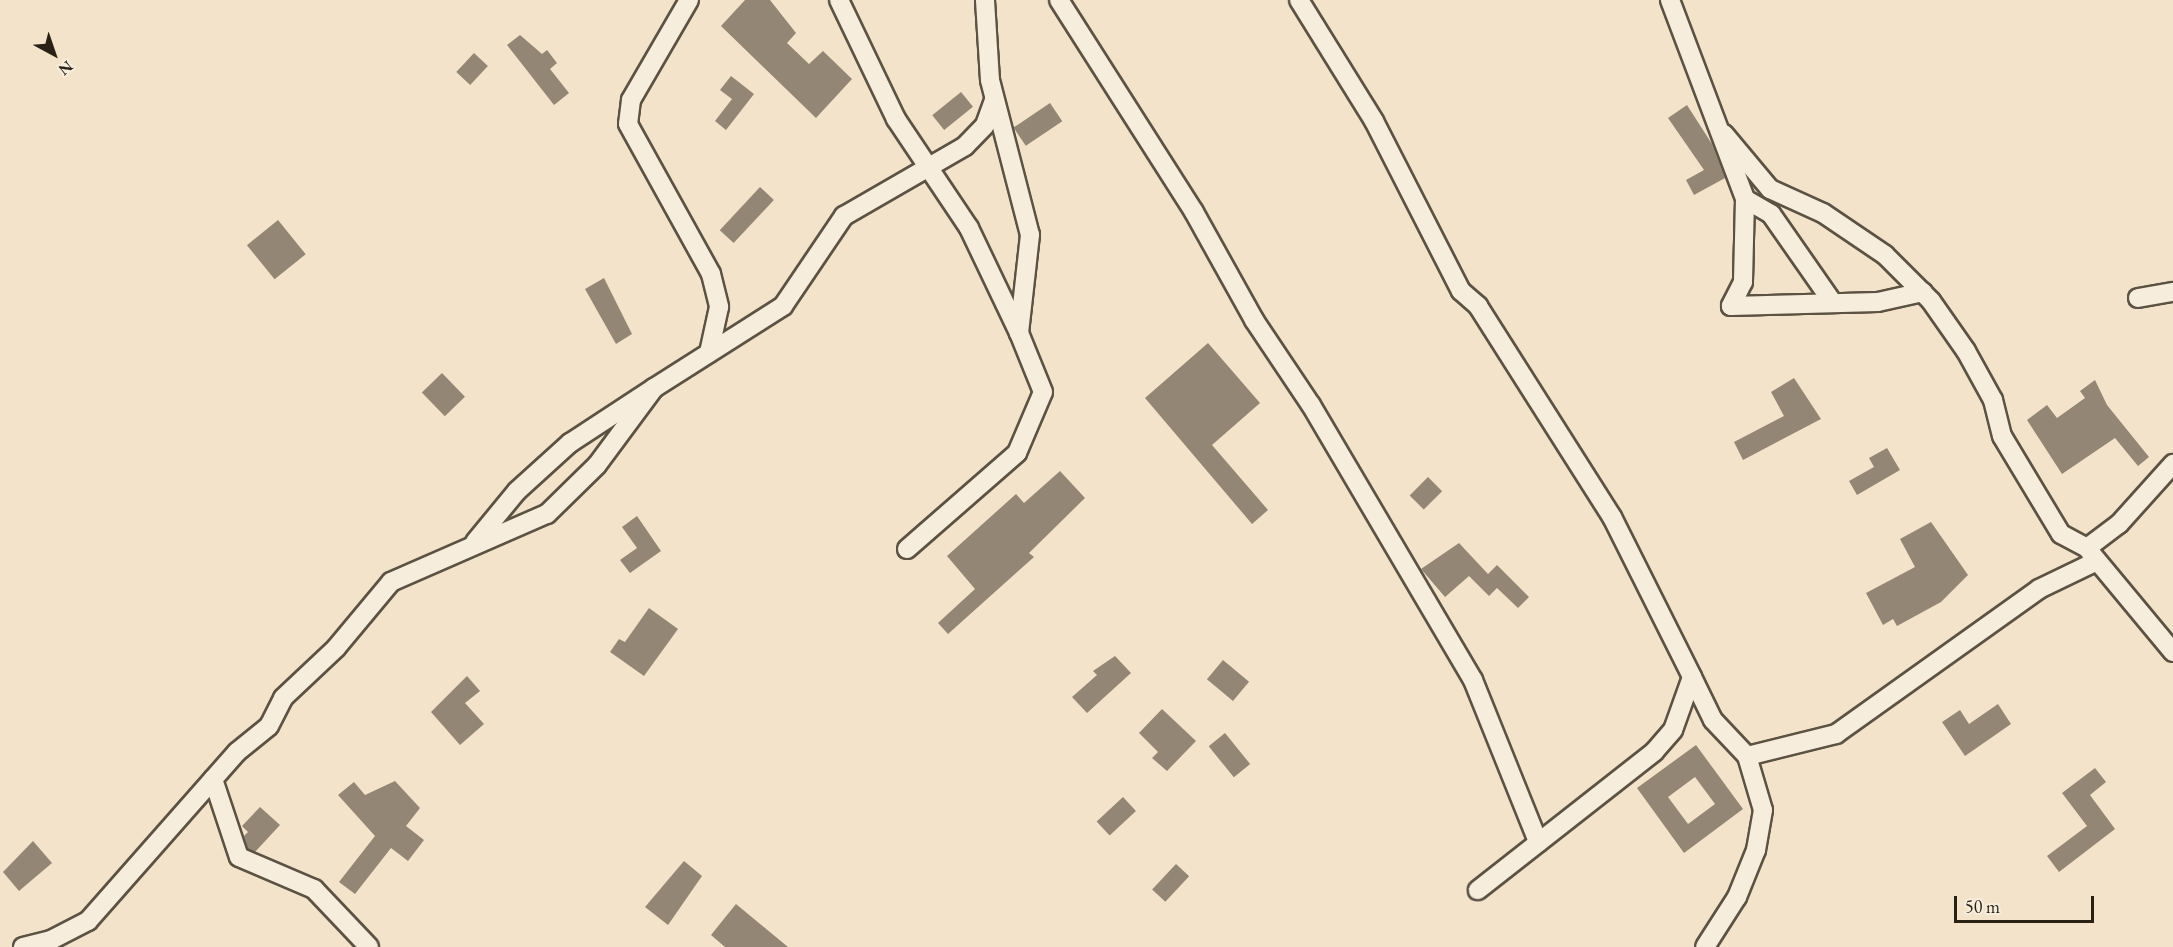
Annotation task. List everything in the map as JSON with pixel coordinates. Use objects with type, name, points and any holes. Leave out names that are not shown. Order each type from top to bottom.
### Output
[{"type":"street","points":[[689,0],[631,100],[628,124],[711,274],[719,307],[710,353]]},
{"type":"street","points":[[838,0],[876,81],[925,166],[969,228],[1019,333],[1043,392],[1036,418],[1017,453],[907,549]]},
{"type":"street","points":[[985,0],[994,100],[1030,235],[1019,333]]},
{"type":"street","points":[[1059,0],[1194,212],[1254,321],[1311,405],[1473,680],[1538,842]]},
{"type":"street","points":[[1299,0],[1374,122],[1461,291],[1478,306],[1612,517],[1713,720],[1747,756],[1763,810],[1756,850],[1737,897],[1706,947]]},
{"type":"street","points":[[1670,0],[1724,134],[1745,200],[1743,282],[1731,306],[1878,302],[1923,292]]},
{"type":"street","points":[[472,546],[517,491],[570,443],[783,306],[844,216],[925,166],[965,146],[985,125],[994,100]]},
{"type":"street","points":[[1724,134],[1770,189],[1823,213],[1885,255],[1923,292],[1966,351],[1993,400],[2002,436],[2061,534],[2110,572],[2173,652]]},
{"type":"street","points":[[1745,200],[1771,214],[1833,303]]},
{"type":"street","points":[[2138,298],[2173,292]]},
{"type":"street","points":[[23,947],[51,940],[88,921],[213,779],[269,726],[282,698],[336,648],[390,582],[548,514],[597,465],[654,388]]},
{"type":"street","points":[[1747,756],[1836,735],[2039,589],[2091,555],[2173,464]]},
{"type":"street","points":[[1478,890],[1654,752],[1673,730],[1692,677]]},
{"type":"street","points":[[213,779],[239,857],[314,888],[369,947]]},
{"type":"building","points":[[745,0],[770,0],[796,33],[787,43],[809,64],[823,51],[852,79],[816,118],[721,26]]},
{"type":"building","points":[[520,35],[542,54],[547,50],[557,63],[550,69],[569,93],[554,105],[507,45]]},
{"type":"building","points":[[474,53],[488,66],[470,85],[456,72]]},
{"type":"building","points":[[731,76],[754,94],[726,130],[715,121],[732,99],[720,90]]},
{"type":"building","points":[[961,92],[973,107],[944,130],[932,115]]},
{"type":"building","points":[[1050,103],[1062,121],[1026,146],[1014,128]]},
{"type":"building","points":[[1687,105],[1712,144],[1725,178],[1694,195],[1686,180],[1704,170],[1668,118]]},
{"type":"building","points":[[760,187],[774,200],[734,243],[720,230]]},
{"type":"building","points":[[278,220],[306,254],[275,279],[247,245]]},
{"type":"building","points":[[604,278],[632,334],[616,344],[585,289]]},
{"type":"building","points":[[1208,343],[1260,403],[1212,445],[1268,510],[1252,524],[1145,398]]},
{"type":"building","points":[[442,373],[465,397],[445,416],[422,392]]},
{"type":"building","points":[[1794,378],[1821,419],[1743,460],[1734,442],[1784,416],[1771,392]]},
{"type":"building","points":[[2095,380],[2107,405],[2149,457],[2138,466],[2115,438],[2062,474],[2027,420],[2047,405],[2057,418],[2085,398],[2080,391]]},
{"type":"building","points":[[1887,448],[1900,470],[1857,495],[1849,481],[1874,467],[1869,458]]},
{"type":"building","points":[[1060,471],[1085,498],[1029,553],[1034,557],[948,634],[938,623],[975,589],[947,556],[1016,494],[1024,503]]},
{"type":"building","points":[[1428,477],[1442,491],[1424,510],[1410,495]]},
{"type":"building","points":[[637,516],[661,551],[630,573],[620,560],[637,548],[622,527]]},
{"type":"building","points":[[1931,522],[1968,575],[1941,602],[1897,626],[1893,619],[1883,625],[1866,593],[1915,567],[1900,539]]},
{"type":"building","points":[[1459,543],[1488,574],[1497,565],[1529,597],[1518,608],[1497,588],[1489,596],[1469,576],[1445,597],[1421,569]]},
{"type":"building","points":[[649,608],[678,629],[644,676],[610,652],[619,639],[625,642]]},
{"type":"building","points":[[1115,656],[1131,673],[1087,713],[1072,697],[1097,675],[1093,671]]},
{"type":"building","points":[[1223,660],[1249,682],[1233,701],[1207,679]]},
{"type":"building","points":[[467,676],[480,691],[465,703],[484,724],[460,745],[431,712]]},
{"type":"building","points":[[1998,704],[2011,724],[1965,756],[1942,722],[1960,710],[1969,724]]},
{"type":"building","points":[[1162,709],[1196,741],[1167,771],[1152,758],[1158,752],[1139,733]]},
{"type":"building","points":[[1225,733],[1250,764],[1234,777],[1209,746]]},
{"type":"building","points":[[1696,745],[1743,809],[1684,853],[1637,788]],"holes":[[[1695,777],[1715,804],[1688,824],[1668,797]]]},
{"type":"building","points":[[2095,768],[2106,782],[2090,795],[2115,829],[2059,872],[2047,856],[2087,826],[2062,793]]},
{"type":"building","points":[[395,781],[420,808],[406,826],[424,840],[408,861],[391,848],[355,894],[339,882],[375,836],[338,795],[354,782],[365,795]]},
{"type":"building","points":[[1123,797],[1136,811],[1110,835],[1097,822]]},
{"type":"building","points":[[260,807],[280,825],[255,852],[248,849],[244,836],[248,832],[242,826]]},
{"type":"building","points":[[33,841],[52,863],[19,891],[3,872]]},
{"type":"building","points":[[684,861],[702,876],[668,925],[645,907]]},
{"type":"building","points":[[1176,864],[1189,876],[1165,902],[1152,890]]},
{"type":"building","points":[[736,904],[788,947],[725,947],[711,935]]}]
